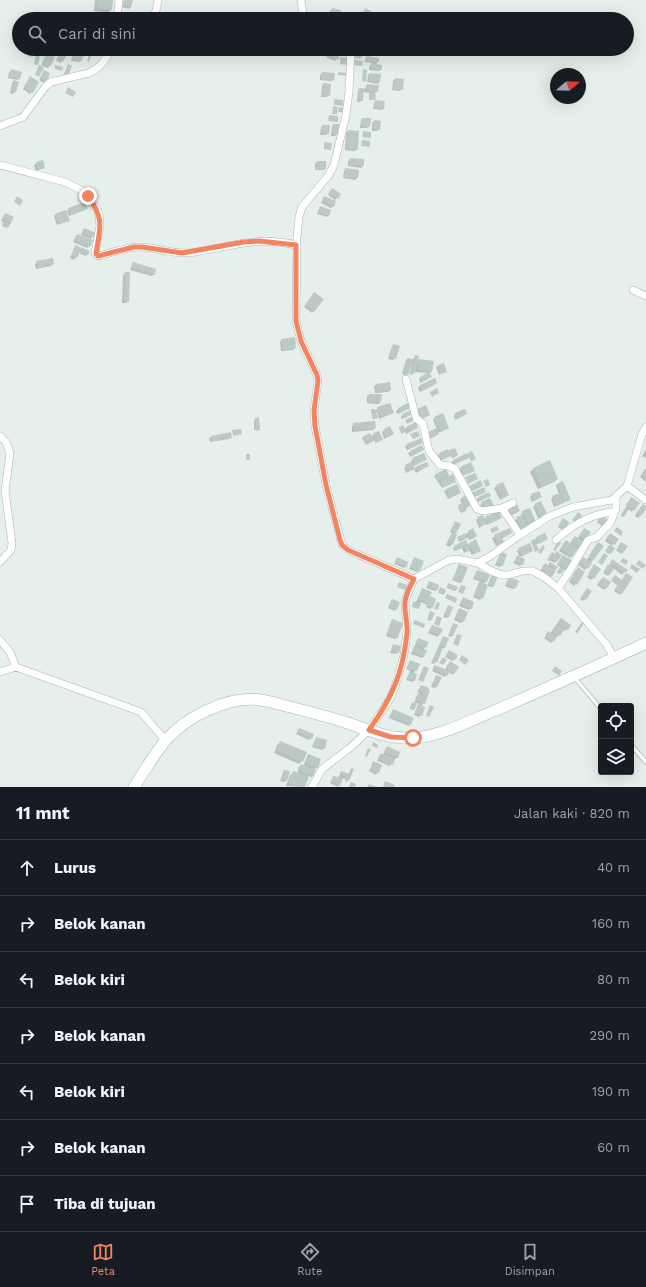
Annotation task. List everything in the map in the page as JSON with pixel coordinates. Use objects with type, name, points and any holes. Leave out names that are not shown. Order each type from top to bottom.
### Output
[{"type":"street","points":[[118,12],[119,0]]},
{"type":"street","points":[[156,12],[158,0]]},
{"type":"street","points":[[301,0],[303,12]]},
{"type":"street","points":[[0,126],[23,117],[46,86],[51,82],[89,73],[94,70],[107,56]]},
{"type":"street","points":[[351,56],[346,115],[334,164],[328,176],[302,207],[299,217],[296,245],[296,321],[301,341],[317,375],[318,381],[314,410],[315,426],[326,485],[342,545],[348,550],[414,579]]},
{"type":"street","points":[[0,165],[65,182],[83,191],[99,214],[100,226],[96,254],[98,256],[134,247],[182,253],[237,243],[259,241],[296,245]]},
{"type":"street","points":[[633,290],[646,296]]},
{"type":"street","points":[[406,379],[416,418],[423,424],[430,453],[440,465],[450,466],[455,469],[477,509],[483,511],[502,508],[512,503]]},
{"type":"street","points":[[478,563],[548,518],[570,508],[610,500],[616,497],[627,486],[642,434],[646,427]]},
{"type":"street","points":[[0,436],[6,442],[10,453],[5,490],[12,543],[11,550],[0,562]]},
{"type":"street","points":[[627,486],[646,500]]},
{"type":"street","points":[[558,588],[588,540],[597,537],[606,527],[615,512],[616,497]]},
{"type":"street","points":[[502,508],[520,535]]},
{"type":"street","points":[[556,540],[585,520],[598,515],[615,512]]},
{"type":"street","points":[[312,787],[322,769],[351,747],[369,730],[390,699],[396,687],[400,673],[407,632],[405,601],[414,579],[449,560],[457,559],[478,563],[507,575],[523,571],[533,571],[558,588],[611,651]]},
{"type":"street","points":[[0,640],[10,652],[16,667]]},
{"type":"street","points":[[134,787],[166,740],[176,729],[190,719],[211,709],[232,702],[249,699],[260,700],[321,715],[386,736],[400,738],[427,736],[456,727],[573,676],[611,651],[646,643]]},
{"type":"street","points":[[0,672],[16,667],[141,712],[166,740]]},
{"type":"lane","points":[[573,676],[598,706]]},
{"type":"lane","points":[[634,748],[646,762]]},
{"type":"building","points":[[98,0],[113,0],[112,10],[97,8]]},
{"type":"building","points":[[124,0],[133,0],[131,7],[123,5]]},
{"type":"building","points":[[332,8],[341,10],[341,12],[331,12]]},
{"type":"building","points":[[365,8],[371,11],[371,12],[364,12]]},
{"type":"building","points":[[36,56],[40,57],[38,65],[34,64]]},
{"type":"building","points":[[45,56],[55,57],[51,66],[42,63]]},
{"type":"building","points":[[58,56],[66,56],[63,62],[57,58]]},
{"type":"building","points":[[73,56],[83,56],[82,61],[72,60]]},
{"type":"building","points":[[89,56],[91,56],[89,62],[87,61]]},
{"type":"building","points":[[330,56],[339,56],[338,60]]},
{"type":"building","points":[[356,56],[362,56],[361,59],[355,58]]},
{"type":"building","points":[[366,56],[379,58],[379,62],[365,61]]},
{"type":"building","points":[[340,57],[348,58],[347,65],[340,64]]},
{"type":"building","points":[[355,60],[363,61],[362,66],[354,65]]},
{"type":"building","points":[[371,63],[382,65],[382,70],[370,68]]},
{"type":"building","points":[[68,64],[72,66],[67,78],[63,76]]},
{"type":"building","points":[[39,65],[44,67],[39,77],[35,75]]},
{"type":"building","points":[[55,65],[63,67],[62,71],[55,69]]},
{"type":"building","points":[[11,69],[22,72],[20,79],[9,77]]},
{"type":"building","points":[[363,69],[367,70],[366,82],[362,81]]},
{"type":"building","points":[[44,70],[50,73],[47,81],[40,78]]},
{"type":"building","points":[[322,72],[335,73],[334,80],[321,79]]},
{"type":"building","points":[[338,72],[348,73],[348,76],[338,75]]},
{"type":"building","points":[[369,73],[381,74],[380,82],[369,81]]},
{"type":"building","points":[[30,76],[39,82],[33,93],[24,87]]},
{"type":"building","points":[[395,78],[404,79],[403,90],[393,89]]},
{"type":"building","points":[[14,80],[19,82],[16,92],[11,91]]},
{"type":"building","points":[[323,83],[331,84],[330,96],[322,95]]},
{"type":"building","points":[[367,84],[379,85],[378,92],[366,90]]},
{"type":"building","points":[[68,87],[76,92],[73,97],[65,93]]},
{"type":"building","points":[[359,88],[364,88],[363,101],[358,100]]},
{"type":"building","points":[[369,93],[376,94],[375,100],[369,99]]},
{"type":"building","points":[[334,99],[343,100],[343,106],[334,105]]},
{"type":"building","points":[[375,100],[385,101],[384,109],[374,108]]},
{"type":"building","points":[[333,106],[338,107],[337,114],[332,114]]},
{"type":"building","points":[[339,107],[343,108],[343,112],[338,112]]},
{"type":"building","points":[[329,115],[338,116],[338,122],[328,121]]},
{"type":"building","points":[[362,118],[371,118],[370,127],[361,126]]},
{"type":"building","points":[[374,120],[381,121],[380,130],[373,129]]},
{"type":"building","points":[[333,124],[339,124],[338,135],[332,134]]},
{"type":"building","points":[[322,125],[330,125],[329,134],[321,133]]},
{"type":"building","points":[[348,130],[359,131],[358,150],[346,148]]},
{"type":"building","points":[[363,131],[371,132],[371,138],[362,137]]},
{"type":"building","points":[[362,140],[370,141],[370,147],[361,146]]},
{"type":"building","points":[[324,142],[332,143],[331,150],[324,149]]},
{"type":"building","points":[[350,158],[364,159],[364,166],[349,165]]},
{"type":"building","points":[[43,160],[45,168],[38,170],[36,162]]},
{"type":"building","points":[[317,161],[326,161],[326,169],[316,169]]},
{"type":"building","points":[[345,168],[359,170],[358,178],[344,177]]},
{"type":"building","points":[[332,188],[341,194],[338,199],[329,193]]},
{"type":"building","points":[[17,196],[23,200],[20,206],[14,202]]},
{"type":"building","points":[[324,196],[336,201],[334,207],[322,201]]},
{"type":"building","points":[[85,202],[88,209],[71,215],[68,208]]},
{"type":"building","points":[[320,206],[331,210],[329,216],[318,212]]},
{"type":"building","points":[[66,210],[70,221],[59,224],[55,214]]},
{"type":"building","points":[[5,213],[14,217],[11,223],[2,219]]},
{"type":"building","points":[[3,222],[10,224],[8,228],[2,226]]},
{"type":"building","points":[[84,228],[96,233],[94,237],[82,233]]},
{"type":"building","points":[[77,234],[93,240],[90,247],[74,240]]},
{"type":"building","points":[[75,245],[90,251],[88,255],[80,252],[77,258],[71,256]]},
{"type":"building","points":[[53,258],[54,264],[38,268],[36,261]]},
{"type":"building","points":[[133,262],[156,269],[155,275],[131,268]]},
{"type":"building","points":[[125,272],[130,272],[129,302],[124,301]]},
{"type":"building","points":[[314,292],[324,299],[314,312],[305,305]]},
{"type":"building","points":[[295,337],[296,348],[283,350],[281,339]]},
{"type":"building","points":[[393,344],[400,346],[396,359],[390,357]]},
{"type":"building","points":[[415,355],[419,356],[415,373],[411,373]]},
{"type":"building","points":[[407,358],[413,359],[409,374],[404,373]]},
{"type":"building","points":[[419,359],[434,361],[432,372],[418,370]]},
{"type":"building","points":[[444,363],[447,372],[441,374],[438,365]]},
{"type":"building","points":[[429,372],[432,377],[422,381],[420,377]]},
{"type":"building","points":[[435,378],[437,383],[422,391],[420,385]]},
{"type":"building","points":[[390,382],[391,390],[377,392],[376,384]]},
{"type":"building","points":[[437,388],[439,393],[432,397],[430,392]]},
{"type":"building","points":[[369,394],[382,394],[381,402],[368,402]]},
{"type":"building","points":[[410,402],[412,407],[400,413],[398,408]]},
{"type":"building","points":[[390,403],[394,413],[381,417],[377,407]]},
{"type":"building","points":[[426,405],[430,415],[422,419],[417,409]]},
{"type":"building","points":[[371,409],[375,409],[378,418],[373,419]]},
{"type":"building","points":[[413,409],[415,413],[404,418],[402,414]]},
{"type":"building","points":[[465,409],[467,414],[457,419],[455,413]]},
{"type":"building","points":[[443,413],[449,428],[441,432],[434,417]]},
{"type":"building","points":[[414,416],[416,419],[407,424],[405,420]]},
{"type":"building","points":[[259,417],[260,430],[256,431],[255,418]]},
{"type":"building","points":[[375,421],[376,428],[354,430],[353,423]]},
{"type":"building","points":[[416,422],[418,428],[408,432],[406,427]]},
{"type":"building","points":[[403,425],[406,431],[402,434],[399,427]]},
{"type":"building","points":[[390,426],[394,434],[386,438],[383,430]]},
{"type":"building","points":[[437,428],[439,434],[431,438],[428,432]]},
{"type":"building","points":[[241,429],[242,434],[233,436],[232,430]]},
{"type":"building","points":[[379,431],[383,440],[377,442],[373,433]]},
{"type":"building","points":[[418,431],[420,436],[413,439],[410,434]]},
{"type":"building","points":[[231,432],[232,438],[212,441],[211,436]]},
{"type":"building","points":[[370,433],[374,441],[368,444],[364,436]]},
{"type":"building","points":[[421,438],[423,443],[409,449],[407,444]]},
{"type":"building","points":[[422,445],[424,450],[412,456],[410,451]]},
{"type":"building","points":[[455,448],[458,455],[453,458],[449,450]]},
{"type":"building","points":[[448,449],[451,456],[442,460],[439,453]]},
{"type":"building","points":[[472,451],[476,459],[472,461],[468,453]]},
{"type":"building","points":[[424,453],[427,460],[415,465],[412,458]]},
{"type":"building","points":[[467,453],[469,458],[455,464],[453,460]]},
{"type":"building","points":[[246,454],[250,454],[250,460],[246,460]]},
{"type":"building","points":[[550,460],[558,479],[541,487],[533,468]]},
{"type":"building","points":[[411,462],[415,469],[408,472],[405,465]]},
{"type":"building","points":[[427,462],[429,466],[417,471],[415,467]]},
{"type":"building","points":[[471,462],[475,471],[464,475],[460,467]]},
{"type":"building","points":[[446,469],[449,475],[438,480],[435,474]]},
{"type":"building","points":[[646,469],[646,479],[641,475]]},
{"type":"building","points":[[475,473],[478,479],[468,484],[465,477]]},
{"type":"building","points":[[453,474],[456,482],[443,487],[440,480]]},
{"type":"building","points":[[488,479],[490,485],[486,487],[483,481]]},
{"type":"building","points":[[481,480],[483,486],[472,491],[469,486]]},
{"type":"building","points":[[563,481],[571,500],[565,502],[557,484]]},
{"type":"building","points":[[503,482],[509,495],[502,499],[496,485]]},
{"type":"building","points":[[457,484],[461,493],[450,498],[446,489]]},
{"type":"building","points":[[484,487],[486,492],[473,498],[471,493]]},
{"type":"building","points":[[539,491],[542,497],[534,501],[531,494]]},
{"type":"building","points":[[489,492],[491,496],[480,501],[478,497]]},
{"type":"building","points":[[560,493],[564,503],[556,506],[552,496]]},
{"type":"building","points":[[466,495],[471,505],[466,508],[461,498]]},
{"type":"building","points":[[631,497],[640,503],[634,511],[626,505]]},
{"type":"building","points":[[490,498],[494,506],[485,510],[481,502]]},
{"type":"building","points":[[541,501],[548,516],[541,519],[534,504]]},
{"type":"building","points":[[463,503],[467,510],[461,513],[458,505]]},
{"type":"building","points":[[517,504],[520,511],[512,515],[509,508]]},
{"type":"building","points":[[643,504],[646,506],[646,509],[641,516],[636,513]]},
{"type":"building","points":[[626,507],[629,509],[624,517],[621,515]]},
{"type":"building","points":[[530,508],[536,522],[529,525],[522,511]]},
{"type":"building","points":[[499,511],[502,518],[489,524],[485,517]]},
{"type":"building","points":[[578,512],[582,515],[577,523],[572,520]]},
{"type":"building","points":[[483,515],[487,524],[481,526],[477,517]]},
{"type":"building","points":[[522,515],[527,526],[521,529],[516,517]]},
{"type":"building","points":[[601,515],[608,520],[605,525],[598,520]]},
{"type":"building","points":[[563,518],[569,522],[565,529],[559,525]]},
{"type":"building","points":[[455,521],[461,524],[457,532],[451,530]]},
{"type":"building","points":[[497,526],[499,530],[492,533],[490,529]]},
{"type":"building","points":[[617,527],[623,532],[621,536],[614,531]]},
{"type":"building","points":[[473,528],[477,536],[471,539],[468,531]]},
{"type":"building","points":[[510,528],[512,533],[503,538],[500,532]]},
{"type":"building","points":[[584,528],[591,532],[585,540],[579,536]]},
{"type":"building","points":[[452,532],[457,534],[453,545],[447,543]]},
{"type":"building","points":[[499,532],[504,542],[498,545],[494,535]]},
{"type":"building","points":[[466,533],[468,538],[459,542],[457,537]]},
{"type":"building","points":[[545,533],[548,539],[539,544],[536,537]]},
{"type":"building","points":[[610,533],[619,539],[615,545],[606,539]]},
{"type":"building","points":[[575,536],[584,542],[580,547],[571,541]]},
{"type":"building","points":[[476,539],[481,551],[474,554],[469,543]]},
{"type":"building","points":[[534,539],[539,550],[535,552],[531,541]]},
{"type":"building","points":[[466,540],[471,550],[466,552],[464,547],[456,550],[454,546]]},
{"type":"building","points":[[566,540],[578,548],[572,557],[561,548]]},
{"type":"building","points":[[558,541],[561,543],[555,551],[553,550]]},
{"type":"building","points":[[598,542],[604,546],[593,561],[588,557]]},
{"type":"building","points":[[621,542],[628,546],[623,553],[617,548]]},
{"type":"building","points":[[530,543],[533,551],[522,556],[518,548]]},
{"type":"building","points":[[543,545],[545,547],[541,554],[538,552]]},
{"type":"building","points":[[609,545],[615,548],[611,554],[605,551]]},
{"type":"building","points":[[556,551],[562,555],[557,562],[551,558],[550,561],[547,560],[552,552],[555,554]]},
{"type":"building","points":[[501,552],[507,554],[503,566],[496,563]]},
{"type":"building","points":[[604,553],[608,556],[602,565],[598,562]]},
{"type":"building","points":[[517,555],[525,559],[523,565],[515,562]]},
{"type":"building","points":[[563,555],[573,561],[567,569],[560,564],[557,564]]},
{"type":"building","points":[[397,557],[408,562],[407,567],[395,562]]},
{"type":"building","points":[[414,557],[424,561],[420,571],[410,567]]},
{"type":"building","points":[[583,557],[592,563],[588,569],[579,563]]},
{"type":"building","points":[[623,558],[628,561],[626,565],[620,562]]},
{"type":"building","points":[[612,559],[628,570],[625,573],[610,563]]},
{"type":"building","points":[[639,560],[646,565],[643,569],[636,564]]},
{"type":"building","points":[[550,562],[558,567],[557,569],[548,564]]},
{"type":"building","points":[[545,563],[556,571],[552,577],[541,569]]},
{"type":"building","points":[[459,564],[468,567],[462,582],[453,579]]},
{"type":"building","points":[[594,564],[601,569],[594,579],[588,575]]},
{"type":"building","points":[[608,564],[614,568],[610,575],[604,571]]},
{"type":"building","points":[[632,564],[640,569],[637,573],[630,568]]},
{"type":"building","points":[[561,567],[564,570],[561,574],[557,571]]},
{"type":"building","points":[[578,567],[585,572],[577,585],[570,580]]},
{"type":"building","points":[[477,570],[490,575],[487,582],[474,577]]},
{"type":"building","points":[[626,573],[633,577],[622,594],[615,589],[618,585],[611,580],[615,575],[622,580]]},
{"type":"building","points":[[492,574],[498,576],[494,586],[488,584]]},
{"type":"building","points":[[509,577],[519,581],[516,588],[506,584]]},
{"type":"building","points":[[603,577],[611,582],[606,589],[598,583]]},
{"type":"building","points":[[429,581],[439,585],[438,590],[427,586]]},
{"type":"building","points":[[399,582],[407,585],[405,590],[397,587]]},
{"type":"building","points":[[479,582],[488,585],[483,599],[474,595]]},
{"type":"building","points":[[448,583],[458,587],[456,591],[447,587]]},
{"type":"building","points":[[461,585],[466,587],[463,594],[458,592]]},
{"type":"building","points":[[440,587],[446,590],[444,595],[438,593]]},
{"type":"building","points":[[422,588],[432,592],[430,596],[436,599],[433,608],[427,606],[428,603],[418,599]]},
{"type":"building","points":[[587,588],[592,591],[586,600],[581,597]]},
{"type":"building","points":[[447,594],[457,598],[456,603],[445,598]]},
{"type":"building","points":[[463,597],[474,602],[472,609],[460,604]]},
{"type":"building","points":[[392,599],[400,602],[397,610],[389,606]]},
{"type":"building","points":[[414,601],[421,604],[419,609],[412,606]]},
{"type":"building","points":[[437,602],[440,603],[438,610],[434,609]]},
{"type":"building","points":[[448,605],[453,607],[449,617],[444,615]]},
{"type":"building","points":[[459,608],[468,612],[464,622],[455,618]]},
{"type":"building","points":[[430,611],[435,613],[431,621],[427,620]]},
{"type":"building","points":[[437,616],[442,618],[439,626],[434,624]]},
{"type":"building","points":[[561,618],[571,625],[568,630],[557,623]]},
{"type":"building","points":[[392,619],[403,623],[398,638],[387,634]]},
{"type":"building","points":[[415,620],[425,624],[424,628],[413,624]]},
{"type":"building","points":[[582,622],[584,623],[577,634],[575,632]]},
{"type":"building","points":[[453,623],[458,625],[453,636],[449,634]]},
{"type":"building","points":[[556,624],[564,630],[560,636],[552,631]]},
{"type":"building","points":[[432,625],[443,629],[440,635],[429,631]]},
{"type":"building","points":[[548,631],[557,637],[554,642],[545,636]]},
{"type":"building","points":[[457,634],[462,635],[458,646],[453,644]]},
{"type":"building","points":[[443,636],[449,638],[445,648],[439,646]]},
{"type":"building","points":[[418,638],[429,642],[426,648],[415,644]]},
{"type":"building","points":[[393,644],[401,646],[399,653],[391,651]]},
{"type":"building","points":[[414,646],[427,650],[424,657],[412,652]]},
{"type":"building","points":[[438,648],[442,650],[437,663],[433,661]]},
{"type":"building","points":[[449,650],[458,655],[456,660],[446,655]]},
{"type":"building","points":[[462,655],[469,660],[465,665],[459,660]]},
{"type":"building","points":[[443,657],[447,660],[443,665],[439,663]]},
{"type":"building","points":[[410,660],[420,664],[417,671],[407,668]]},
{"type":"building","points":[[450,661],[459,667],[454,674],[446,668]]},
{"type":"building","points":[[434,665],[450,671],[448,676],[433,669]]},
{"type":"building","points":[[424,666],[429,668],[423,682],[418,680]]},
{"type":"building","points":[[555,666],[562,671],[559,676],[552,671]]},
{"type":"building","points":[[410,671],[417,674],[415,681],[407,678]]},
{"type":"building","points":[[436,675],[442,677],[437,687],[432,685]]},
{"type":"building","points":[[421,685],[429,688],[428,689],[430,690],[425,704],[415,700],[418,693],[422,695],[424,692],[419,690]]},
{"type":"building","points":[[412,702],[417,704],[414,710],[410,708]]},
{"type":"building","points":[[418,704],[425,707],[422,716],[415,713]]},
{"type":"building","points":[[430,705],[434,707],[429,717],[426,716]]},
{"type":"building","points":[[393,709],[414,718],[411,725],[390,716]]},
{"type":"building","points":[[299,728],[314,734],[312,739],[297,732]]},
{"type":"building","points":[[316,737],[327,740],[325,749],[313,746]]},
{"type":"building","points":[[280,741],[307,752],[303,762],[276,750]]},
{"type":"building","points":[[373,742],[378,745],[377,748],[372,746]]},
{"type":"building","points":[[387,746],[400,752],[398,758],[384,752]]},
{"type":"building","points":[[368,748],[371,749],[367,757],[365,756]]},
{"type":"building","points":[[381,753],[395,759],[393,765],[378,759]]},
{"type":"building","points":[[308,754],[321,759],[318,768],[305,762]]},
{"type":"building","points":[[373,761],[382,765],[379,773],[370,769]]},
{"type":"building","points":[[301,764],[316,770],[313,776],[298,770]]},
{"type":"building","points":[[351,768],[354,769],[349,781],[346,779],[347,777],[340,774],[341,771],[349,774]]},
{"type":"building","points":[[284,770],[290,771],[287,781],[281,779]]},
{"type":"building","points":[[293,771],[309,777],[305,787],[298,787],[288,783]]},
{"type":"building","points":[[333,776],[343,778],[340,786],[331,781]]},
{"type":"building","points":[[385,781],[395,785],[394,787],[383,787]]},
{"type":"building","points":[[351,782],[356,784],[355,787],[349,787]]},
{"type":"building","points":[[369,784],[377,787],[367,787]]},
{"type":"route","points":[[88,196],[99,214],[100,220],[96,254],[98,256],[134,247],[182,253],[244,242],[259,241],[296,245],[296,321],[301,341],[316,369],[318,381],[314,419],[326,485],[340,540],[344,548],[414,579],[405,601],[408,626],[404,655],[396,687],[382,712],[369,730],[391,737],[413,738]]}]
